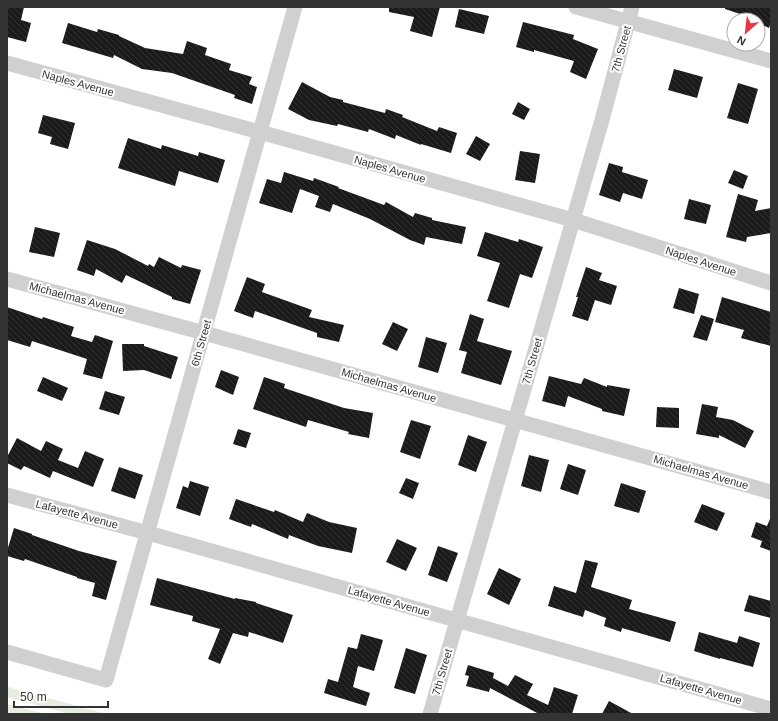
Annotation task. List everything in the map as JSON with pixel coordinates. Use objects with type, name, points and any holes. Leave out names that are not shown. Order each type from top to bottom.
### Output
[{"type":"street","name":"6th Street","points":[[7,652],[106,680],[295,7]]},
{"type":"street","points":[[576,7],[771,61]]},
{"type":"street","name":"7th Street","points":[[430,714],[602,120],[632,7]]},
{"type":"street","name":"Naples Avenue","points":[[7,63],[573,220],[771,283]]},
{"type":"street","name":"Michaelmas Avenue","points":[[7,279],[771,492]]},
{"type":"street","name":"Lafayette Avenue","points":[[7,496],[148,533],[770,708]]},
{"type":"shaded area","points":[[7,687],[106,714],[69,714],[7,697]]},
{"type":"shaded area","points":[[7,704],[45,714],[7,714]]},
{"type":"building","points":[[7,7],[24,7],[21,20],[31,23],[26,42],[7,37]]},
{"type":"building","points":[[389,7],[440,7],[432,37],[410,31],[414,17],[389,12]]},
{"type":"building","points":[[725,7],[771,7],[771,22],[769,28],[766,27],[766,12],[734,12],[725,9]]},
{"type":"building","points":[[459,9],[489,16],[484,34],[455,27]]},
{"type":"building","points":[[523,22],[574,35],[573,39],[598,49],[586,79],[570,72],[574,61],[534,50],[534,52],[516,47]]},
{"type":"building","points":[[68,23],[97,32],[98,29],[119,35],[145,48],[183,54],[187,41],[207,48],[205,55],[231,64],[229,70],[252,77],[249,84],[257,87],[252,104],[234,98],[235,95],[172,73],[142,69],[114,55],[113,58],[62,43]]},
{"type":"building","points":[[674,69],[703,77],[697,98],[668,90]]},
{"type":"building","points":[[302,82],[330,97],[343,100],[343,102],[385,113],[386,109],[403,115],[402,117],[437,131],[439,127],[457,133],[451,153],[421,145],[396,135],[395,139],[369,129],[368,132],[338,124],[337,126],[309,120],[288,109]]},
{"type":"building","points":[[738,83],[758,89],[748,124],[727,118]]},
{"type":"building","points":[[518,102],[530,109],[524,120],[512,114]]},
{"type":"building","points":[[43,115],[75,123],[68,149],[50,144],[52,137],[38,133]]},
{"type":"building","points":[[476,136],[490,144],[480,161],[466,154]]},
{"type":"building","points":[[128,138],[161,149],[162,145],[198,156],[199,152],[225,160],[218,183],[179,171],[175,186],[118,168]]},
{"type":"building","points":[[520,151],[540,154],[535,183],[515,180]]},
{"type":"building","points":[[609,163],[623,167],[622,172],[648,180],[642,199],[623,193],[620,202],[599,195]]},
{"type":"building","points":[[734,170],[748,176],[743,189],[728,183]]},
{"type":"building","points":[[284,172],[313,181],[314,178],[384,205],[386,202],[413,217],[415,213],[432,218],[432,220],[466,227],[462,244],[426,237],[424,245],[410,240],[370,219],[333,204],[330,212],[315,207],[319,196],[300,189],[292,213],[259,203],[267,179],[281,183]]},
{"type":"building","points":[[738,194],[758,200],[755,211],[771,208],[771,233],[747,237],[746,242],[726,237]]},
{"type":"building","points":[[689,199],[711,205],[706,224],[684,219]]},
{"type":"building","points":[[35,227],[60,233],[54,257],[29,252]]},
{"type":"building","points":[[485,232],[518,242],[519,239],[543,247],[532,278],[520,274],[509,308],[487,301],[500,263],[477,256]]},
{"type":"building","points":[[87,240],[115,249],[148,266],[149,264],[154,267],[159,257],[181,268],[182,265],[201,270],[190,304],[172,299],[172,297],[126,275],[122,283],[96,269],[94,276],[77,270]]},
{"type":"building","points":[[586,267],[602,273],[599,280],[617,286],[611,305],[595,300],[588,321],[572,316],[578,297],[576,297]]},
{"type":"building","points":[[247,277],[265,284],[262,292],[312,310],[309,317],[344,325],[339,342],[317,337],[317,333],[255,311],[253,318],[234,311]]},
{"type":"building","points":[[679,288],[699,294],[694,314],[673,308]]},
{"type":"building","points":[[722,297],[771,312],[771,346],[741,338],[744,330],[715,322]]},
{"type":"building","points":[[7,307],[42,319],[43,317],[74,327],[71,336],[92,342],[95,335],[113,341],[102,379],[83,374],[87,359],[32,341],[30,347],[7,340]]},
{"type":"building","points":[[470,314],[484,319],[477,341],[512,351],[501,385],[461,373],[467,352],[459,350]]},
{"type":"building","points":[[701,315],[714,319],[707,341],[693,337]]},
{"type":"building","points":[[393,322],[408,329],[397,351],[382,344]]},
{"type":"building","points":[[426,337],[447,343],[438,373],[418,367]]},
{"type":"building","points":[[122,344],[144,344],[144,346],[178,357],[171,379],[144,370],[123,371]]},
{"type":"building","points":[[221,370],[239,377],[233,395],[215,387]]},
{"type":"building","points":[[549,376],[581,384],[584,378],[607,387],[607,385],[630,389],[624,416],[602,411],[602,409],[568,396],[565,407],[542,401]]},
{"type":"building","points":[[43,377],[68,388],[62,401],[37,391]]},
{"type":"building","points":[[264,377],[285,384],[284,388],[344,408],[373,413],[369,438],[348,434],[349,432],[308,420],[306,427],[253,409]]},
{"type":"building","points":[[105,391],[125,397],[119,415],[99,409]]},
{"type":"building","points":[[702,404],[718,407],[716,417],[733,420],[754,431],[745,448],[719,435],[719,438],[696,434]]},
{"type":"building","points":[[657,407],[679,408],[679,428],[656,427]]},
{"type":"building","points":[[411,420],[431,426],[420,459],[400,452]]},
{"type":"building","points":[[238,429],[251,433],[246,448],[233,444]]},
{"type":"building","points":[[468,435],[487,442],[476,472],[458,465]]},
{"type":"building","points":[[17,438],[41,451],[46,441],[63,449],[58,460],[78,468],[85,451],[104,459],[93,487],[53,471],[50,478],[24,466],[21,470],[7,463],[7,457]]},
{"type":"building","points":[[529,455],[549,460],[541,492],[521,486]]},
{"type":"building","points":[[568,464],[586,470],[578,495],[560,489]]},
{"type":"building","points":[[119,467],[143,475],[135,499],[111,491]]},
{"type":"building","points":[[406,478],[419,483],[413,499],[399,493]]},
{"type":"building","points":[[190,481],[209,487],[200,516],[176,508],[183,486],[188,488]]},
{"type":"building","points":[[621,483],[646,491],[639,513],[614,506]]},
{"type":"building","points":[[236,499],[274,512],[275,510],[303,522],[307,513],[329,522],[357,528],[352,553],[318,546],[289,535],[288,539],[252,524],[251,527],[229,519]]},
{"type":"building","points":[[702,504],[725,513],[717,531],[694,522]]},
{"type":"building","points":[[770,519],[771,551],[760,547],[762,541],[751,537],[756,522],[767,526]]},
{"type":"building","points":[[14,528],[79,551],[117,561],[106,600],[92,596],[95,583],[25,559],[24,561],[7,556],[7,551]]},
{"type":"building","points":[[397,539],[417,548],[406,571],[386,562]]},
{"type":"building","points":[[438,546],[458,553],[447,582],[428,575]]},
{"type":"building","points":[[585,560],[598,563],[591,587],[632,600],[629,609],[676,622],[670,642],[622,628],[621,632],[604,626],[606,618],[585,610],[583,617],[548,606],[554,586],[576,593]]},
{"type":"building","points":[[499,568],[521,579],[509,605],[487,594]]},
{"type":"building","points":[[157,578],[235,599],[256,602],[293,615],[283,643],[249,632],[248,637],[233,633],[220,664],[208,659],[220,629],[192,621],[193,616],[150,605]]},
{"type":"building","points":[[749,595],[771,601],[771,618],[744,611]]},
{"type":"building","points":[[699,632],[737,643],[739,636],[760,643],[753,667],[694,651]]},
{"type":"building","points":[[361,634],[383,640],[374,671],[358,666],[353,687],[370,693],[366,706],[324,693],[328,679],[338,682],[348,647],[357,649]]},
{"type":"building","points":[[406,648],[427,655],[415,694],[394,688]]},
{"type":"building","points":[[468,665],[494,673],[493,678],[508,686],[515,675],[533,684],[527,695],[548,705],[554,687],[578,695],[572,714],[539,714],[490,688],[489,692],[466,686],[469,676],[465,675]]},
{"type":"building","points":[[609,701],[633,714],[602,714]]}]
